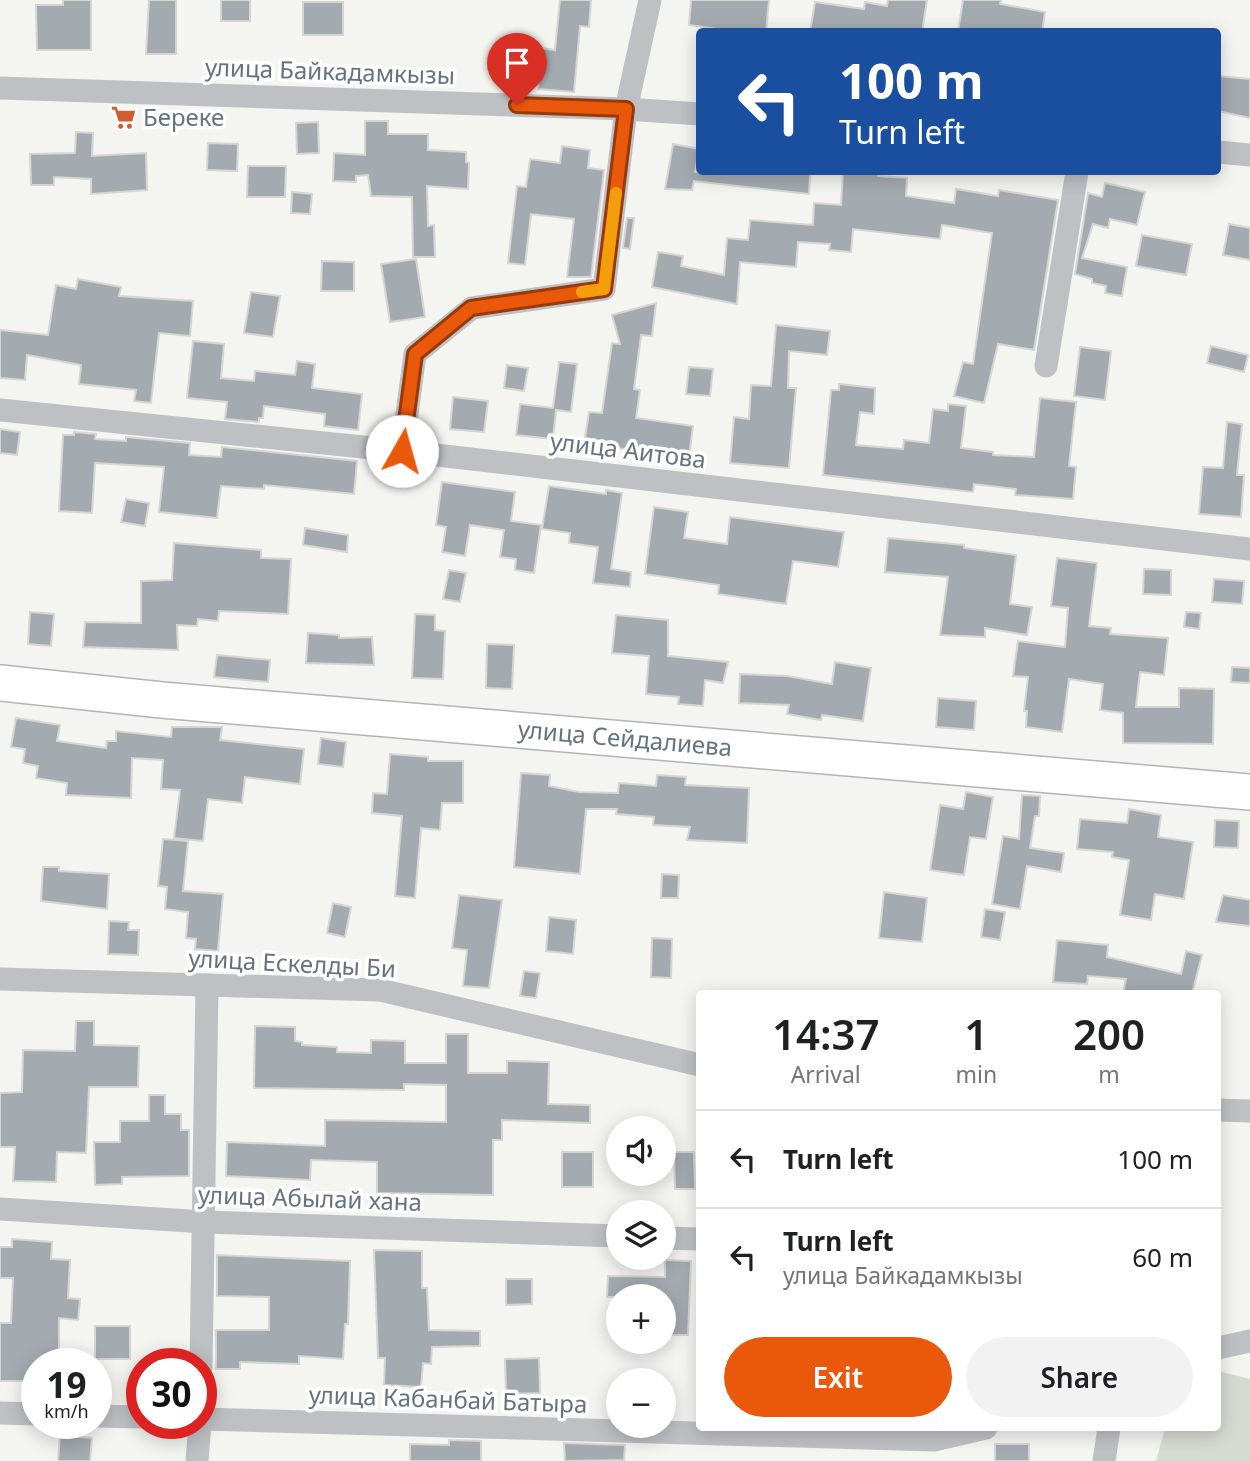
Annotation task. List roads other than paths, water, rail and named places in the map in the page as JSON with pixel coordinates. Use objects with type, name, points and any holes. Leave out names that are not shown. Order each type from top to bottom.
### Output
[{"type":"main road","name":"улица Сейдалиева","points":[[0,683],[162,700],[1250,792]]},
{"type":"street","points":[[402,451],[415,354],[433,338],[471,308],[604,289],[626,109],[650,0]]},
{"type":"street","name":"улица Байкадамкызы","points":[[0,88],[626,109],[696,114]]},
{"type":"street","points":[[1221,152],[1250,155]]},
{"type":"street","points":[[1045,366],[1077,175]]},
{"type":"street","name":"улица Аитова","points":[[0,410],[402,451],[1250,549]]},
{"type":"street","name":"улица Ескелды Би","points":[[0,979],[380,990],[696,1064]]},
{"type":"street","points":[[202,1348],[207,985]]},
{"type":"street","points":[[1221,1110],[1250,1111]]},
{"type":"street","name":"улица Абылай хана","points":[[0,1209],[205,1222],[606,1236]]},
{"type":"street","points":[[676,1238],[696,1239]]},
{"type":"street","points":[[1221,1347],[1250,1341]]},
{"type":"street","points":[[0,1413],[21,1414]]},
{"type":"street","name":"улица Кабанбай Батыра","points":[[217,1421],[934,1440],[973,1431]]},
{"type":"street","points":[[1104,1461],[1109,1431]]},
{"type":"street","points":[[197,1461],[199,1439]]},
{"type":"place","name":"Береке","points":[[123,118]]}]
